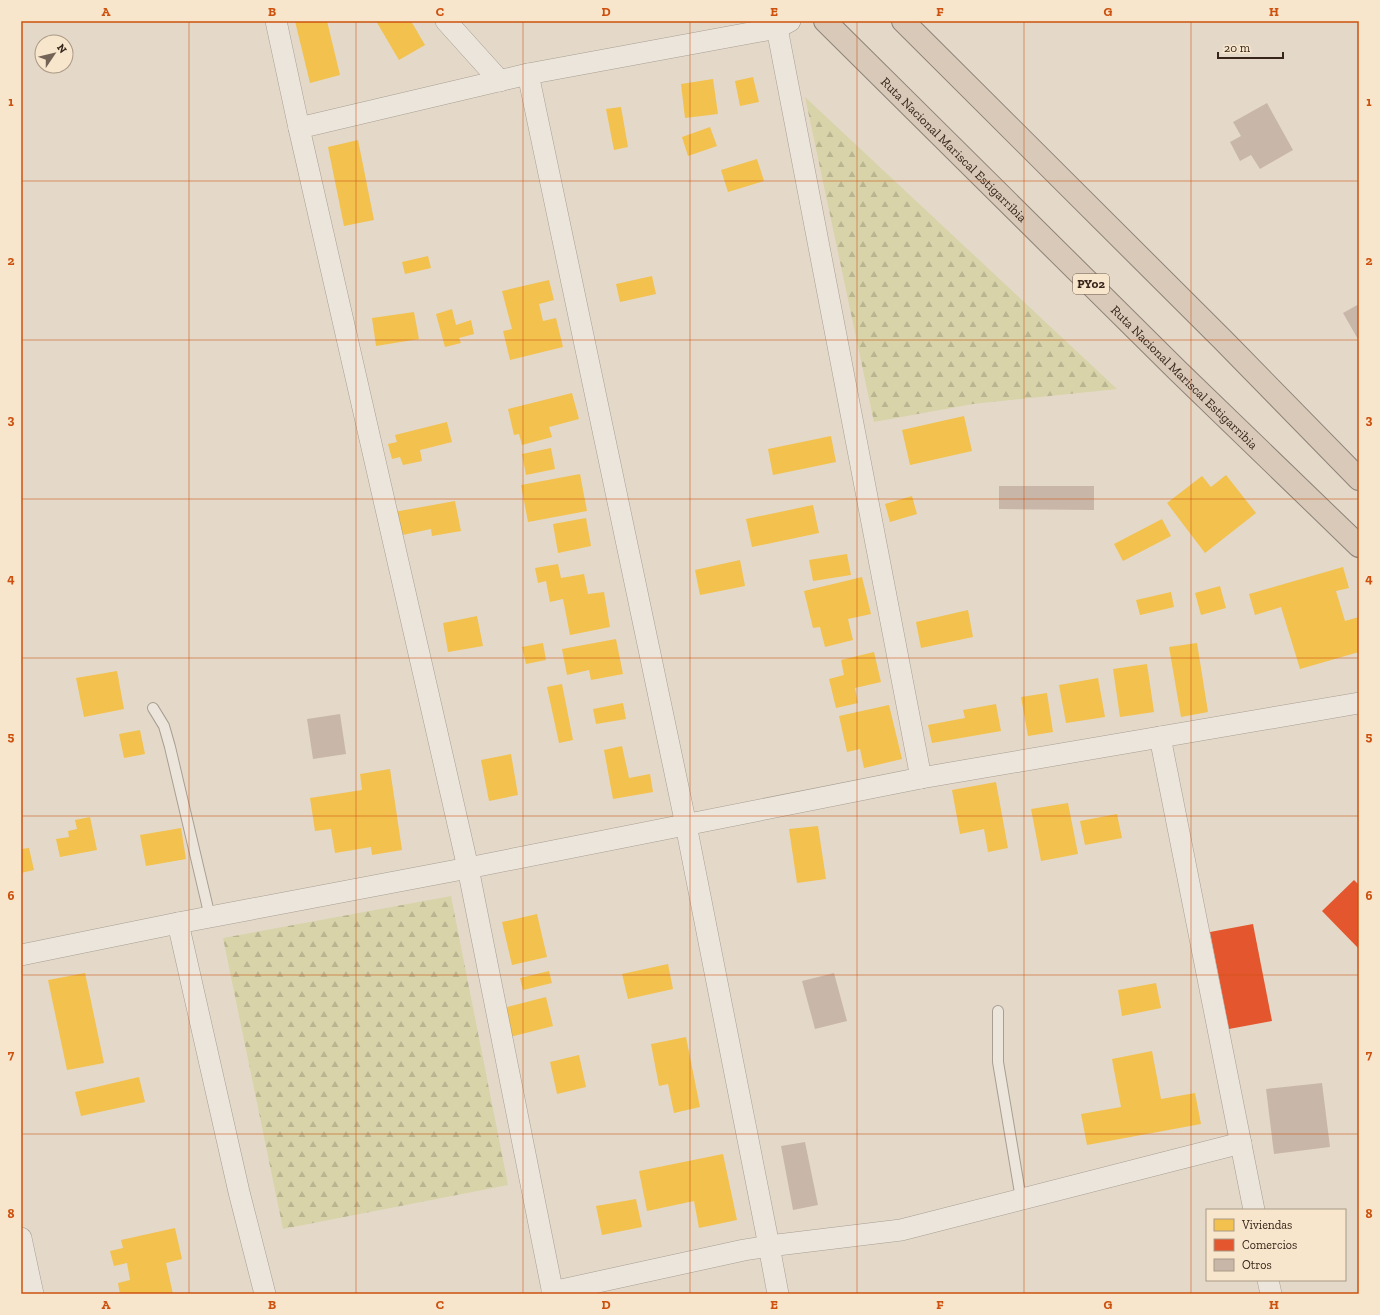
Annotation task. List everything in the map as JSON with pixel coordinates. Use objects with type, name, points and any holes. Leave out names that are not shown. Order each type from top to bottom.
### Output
[{"type":"highway","name":"Ruta Nacional Mariscal Estigarribia","points":[[825,21],[1178,371],[1359,546]]},
{"type":"highway","points":[[903,21],[1224,340],[1359,478]]},
{"type":"street","points":[[276,21],[299,128],[468,868],[553,1293],[769,1246],[901,1230],[1241,1143]]},
{"type":"street","points":[[446,21],[500,81]]},
{"type":"street","points":[[299,128],[528,74],[783,25],[921,778]]},
{"type":"street","points":[[528,74],[686,825],[778,1294]]},
{"type":"street","points":[[21,956],[178,923],[468,868],[921,778],[1359,703]]},
{"type":"street","points":[[1160,737],[1254,1209]]},
{"type":"street","points":[[178,923],[239,1192],[265,1294]]},
{"type":"street","points":[[21,1238],[33,1294]]},
{"type":"street","points":[[1268,1281],[1271,1294]]},
{"type":"lane","points":[[153,708],[164,726],[170,747],[210,917]]},
{"type":"lane","points":[[998,1011],[998,1062],[1021,1199]]},
{"type":"green space","points":[[805,97],[1117,389],[973,404],[874,422]]},
{"type":"green space","points":[[451,896],[508,1185],[283,1229],[223,938]]},
{"type":"building: Viviendas","points":[[295,21],[327,21],[340,75],[310,83]]},
{"type":"building: Viviendas","points":[[376,21],[411,21],[425,45],[399,60]]},
{"type":"building: Viviendas","points":[[753,77],[759,102],[740,106],[735,81]]},
{"type":"building: Viviendas","points":[[713,79],[718,114],[685,118],[681,84]]},
{"type":"building: Viviendas","points":[[621,107],[628,147],[614,150],[606,109]]},
{"type":"building: Viviendas","points":[[710,127],[717,146],[688,156],[682,137]]},
{"type":"building: Viviendas","points":[[358,140],[374,220],[344,226],[328,147]]},
{"type":"building: Viviendas","points":[[757,159],[764,181],[728,192],[721,170]]},
{"type":"building: Viviendas","points":[[428,256],[431,268],[405,274],[402,262]]},
{"type":"building: Viviendas","points":[[652,276],[656,294],[620,302],[616,284]]},
{"type":"building: Viviendas","points":[[549,280],[554,300],[539,304],[543,321],[556,318],[563,347],[510,360],[503,331],[512,329],[502,291]]},
{"type":"building: Viviendas","points":[[452,309],[456,325],[471,320],[474,334],[459,338],[461,343],[445,347],[436,314]]},
{"type":"building: Viviendas","points":[[414,312],[419,339],[376,346],[372,318]]},
{"type":"building: Viviendas","points":[[572,393],[579,419],[549,427],[552,437],[522,445],[519,434],[514,435],[508,409]]},
{"type":"building: Viviendas","points":[[964,416],[972,451],[910,465],[902,430]]},
{"type":"building: Viviendas","points":[[447,422],[452,442],[420,450],[422,461],[403,465],[400,457],[392,459],[388,444],[397,442],[395,435]]},
{"type":"building: Viviendas","points":[[831,436],[836,462],[773,475],[768,449]]},
{"type":"building: Viviendas","points":[[551,448],[555,469],[526,475],[522,454]]},
{"type":"building: Viviendas","points":[[580,474],[587,511],[528,522],[521,485]]},
{"type":"building: Viviendas","points":[[1226,475],[1256,513],[1205,553],[1167,503],[1202,476],[1211,487]]},
{"type":"building: Viviendas","points":[[912,496],[917,514],[890,522],[885,504]]},
{"type":"building: Viviendas","points":[[455,501],[461,531],[432,536],[431,529],[398,536],[394,512]]},
{"type":"building: Viviendas","points":[[813,505],[819,533],[752,547],[746,519]]},
{"type":"building: Viviendas","points":[[586,518],[591,546],[558,553],[553,524]]},
{"type":"building: Viviendas","points":[[1162,519],[1171,536],[1123,561],[1114,544]]},
{"type":"building: Viviendas","points":[[847,554],[851,575],[813,581],[809,560]]},
{"type":"building: Viviendas","points":[[740,560],[745,586],[700,595],[695,570]]},
{"type":"building: Viviendas","points":[[558,564],[561,578],[584,574],[588,594],[604,592],[610,627],[570,635],[563,599],[550,602],[546,581],[538,583],[535,568]]},
{"type":"building: Viviendas","points":[[1343,567],[1349,588],[1336,591],[1345,621],[1359,617],[1359,652],[1300,669],[1281,607],[1255,615],[1249,594]]},
{"type":"building: Viviendas","points":[[862,577],[871,614],[848,619],[853,640],[825,647],[820,627],[813,628],[804,591]]},
{"type":"building: Viviendas","points":[[1220,586],[1226,608],[1201,615],[1195,593]]},
{"type":"building: Viviendas","points":[[1171,592],[1174,607],[1140,615],[1136,600]]},
{"type":"building: Viviendas","points":[[968,610],[973,637],[921,648],[916,622]]},
{"type":"building: Viviendas","points":[[477,616],[483,646],[448,652],[443,623]]},
{"type":"building: Viviendas","points":[[616,639],[623,674],[591,680],[589,670],[567,675],[562,649]]},
{"type":"building: Viviendas","points":[[543,643],[546,660],[526,664],[522,647]]},
{"type":"building: Viviendas","points":[[1197,643],[1208,712],[1181,717],[1169,647]]},
{"type":"building: Viviendas","points":[[874,652],[881,682],[855,688],[858,703],[836,708],[829,679],[844,675],[841,660]]},
{"type":"building: Viviendas","points":[[1147,664],[1154,712],[1120,717],[1113,669]]},
{"type":"building: Viviendas","points":[[117,671],[124,709],[84,717],[76,678]]},
{"type":"building: Viviendas","points":[[1098,678],[1105,717],[1066,723],[1059,685]]},
{"type":"building: Viviendas","points":[[562,684],[573,740],[559,743],[547,687]]},
{"type":"building: Viviendas","points":[[1047,693],[1053,732],[1028,736],[1021,697]]},
{"type":"building: Viviendas","points":[[623,703],[626,719],[596,724],[593,709]]},
{"type":"building: Viviendas","points":[[996,704],[1001,731],[932,743],[928,725],[965,718],[963,710]]},
{"type":"building: Viviendas","points":[[889,705],[902,759],[864,768],[860,749],[847,752],[839,716]]},
{"type":"building: Viviendas","points":[[140,730],[145,754],[124,758],[119,734]]},
{"type":"building: Viviendas","points":[[622,746],[629,778],[650,774],[653,792],[613,799],[604,750]]},
{"type":"building: Viviendas","points":[[511,754],[518,795],[489,801],[481,760]]},
{"type":"building: Viviendas","points":[[390,769],[402,850],[372,855],[371,847],[335,853],[331,829],[315,831],[310,798],[362,790],[360,774]]},
{"type":"building: Viviendas","points":[[996,782],[1008,848],[988,852],[984,829],[960,834],[952,790]]},
{"type":"building: Viviendas","points":[[1068,803],[1078,854],[1041,861],[1031,809]]},
{"type":"building: Viviendas","points":[[1117,814],[1122,838],[1085,845],[1080,821]]},
{"type":"building: Viviendas","points":[[90,817],[97,850],[60,857],[56,839],[69,837],[68,831],[77,829],[75,820]]},
{"type":"building: Viviendas","points":[[818,826],[826,879],[797,883],[789,829]]},
{"type":"building: Viviendas","points":[[181,828],[186,859],[146,866],[140,835]]},
{"type":"building: Viviendas","points":[[29,848],[34,870],[21,873],[21,849]]},
{"type":"building: Viviendas","points":[[537,914],[547,957],[512,965],[502,922]]},
{"type":"building: Viviendas","points":[[668,964],[673,989],[628,999],[622,974]]},
{"type":"building: Viviendas","points":[[549,971],[552,983],[523,990],[520,978]]},
{"type":"building: Viviendas","points":[[85,973],[104,1063],[67,1070],[48,980]]},
{"type":"building: Viviendas","points":[[1156,983],[1161,1008],[1122,1016],[1118,990]]},
{"type":"building: Viviendas","points":[[546,997],[553,1026],[506,1038],[499,1009]]},
{"type":"building: Viviendas","points":[[686,1037],[700,1107],[674,1113],[668,1084],[659,1086],[651,1044]]},
{"type":"building: Viviendas","points":[[1152,1051],[1161,1099],[1195,1093],[1201,1124],[1087,1145],[1081,1114],[1121,1107],[1112,1059]]},
{"type":"building: Viviendas","points":[[579,1055],[586,1087],[557,1094],[550,1062]]},
{"type":"building: Viviendas","points":[[139,1077],[145,1102],[81,1116],[75,1092]]},
{"type":"building: Viviendas","points":[[723,1154],[737,1220],[699,1228],[694,1201],[647,1211],[639,1171]]},
{"type":"building: Viviendas","points":[[636,1199],[642,1227],[602,1235],[596,1206]]},
{"type":"building: Viviendas","points":[[175,1228],[182,1259],[166,1263],[173,1294],[120,1294],[118,1283],[130,1280],[127,1263],[114,1266],[110,1251],[123,1248],[121,1240]]},
{"type":"building: Comercios","points":[[1354,880],[1359,885],[1359,949],[1322,911]]},
{"type":"building: Comercios","points":[[1253,924],[1272,1021],[1229,1029],[1210,932]]},
{"type":"building: Otros","points":[[1267,103],[1293,150],[1260,169],[1251,155],[1240,161],[1230,142],[1241,136],[1233,122]]},
{"type":"building: Otros","points":[[1359,304],[1359,341],[1343,313]]},
{"type":"building: Otros","points":[[999,486],[1094,486],[1094,510],[999,509]]},
{"type":"building: Otros","points":[[340,714],[346,754],[313,759],[307,719]]},
{"type":"building: Otros","points":[[834,973],[847,1021],[815,1029],[802,981]]},
{"type":"building: Otros","points":[[1322,1083],[1330,1147],[1274,1154],[1266,1089]]},
{"type":"building: Otros","points":[[805,1142],[818,1205],[793,1210],[781,1146]]}]
